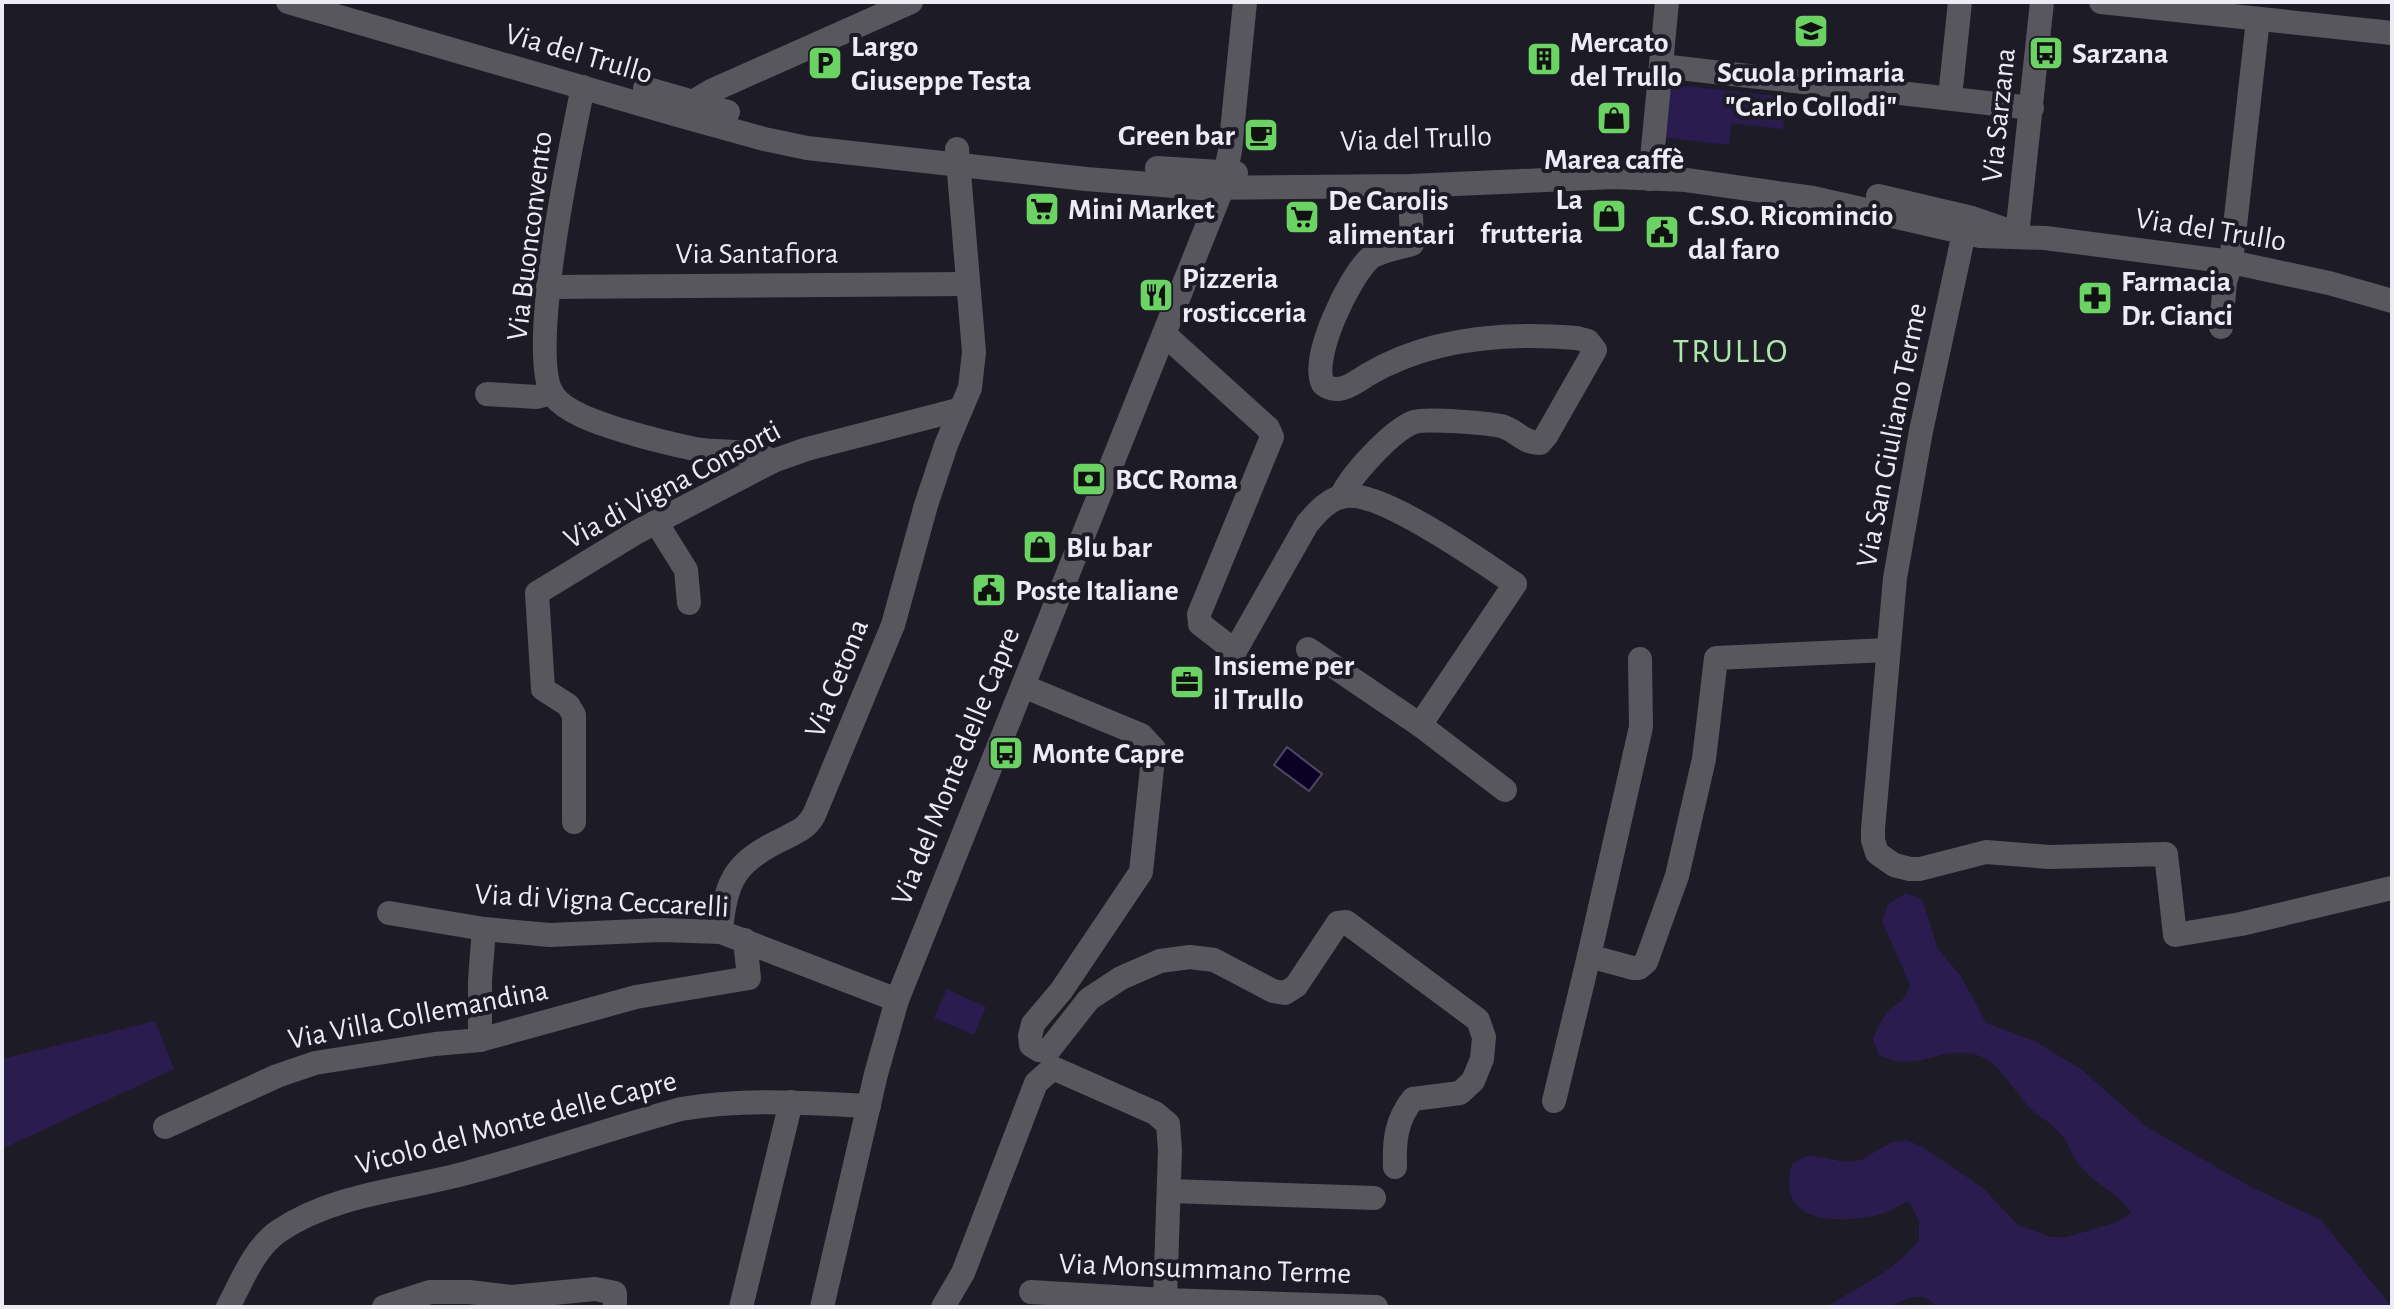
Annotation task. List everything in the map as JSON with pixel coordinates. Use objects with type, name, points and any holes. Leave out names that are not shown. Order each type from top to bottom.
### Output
[{"type":"street","name":"Via del Trullo","points":[[288,2],[467,47],[683,108]]},
{"type":"street","name":"Via del Trullo","points":[[341,2],[583,87],[774,125],[808,140],[956,157],[1112,165],[1224,181],[1410,186],[1614,177],[1651,171],[1701,182],[1813,198],[1994,238],[2017,235],[2231,262],[2329,283],[2392,301]]},
{"type":"street","points":[[683,108],[711,91],[911,2]]},
{"type":"street","name":"Via del Monte delle Capre","points":[[822,1307],[897,1000],[1224,181],[1245,2]]},
{"type":"street","points":[[1651,171],[1667,2]]},
{"type":"street","points":[[1950,97],[1960,2]]},
{"type":"street","name":"Via Sarzana","points":[[2017,235],[2042,2]]},
{"type":"street","points":[[2101,2],[2392,33]]},
{"type":"street","points":[[2221,327],[2258,19]]},
{"type":"street","points":[[1661,66],[2032,108]]},
{"type":"street","name":"Via Buonconvento","points":[[552,393],[545,360],[548,287],[583,87]]},
{"type":"street","points":[[956,157],[974,363],[970,388],[961,409]]},
{"type":"street","name":"Via del Trullo","points":[[1224,181],[1324,173],[1746,173],[1910,202],[1984,221],[2017,235]]},
{"type":"street","points":[[1341,497],[1352,476],[1412,423],[1503,426],[1529,441],[1540,443],[1595,350],[1588,341],[1577,338],[1486,339],[1405,356],[1346,388],[1333,389],[1323,384],[1318,368],[1342,296],[1372,257],[1412,244],[1410,186]]},
{"type":"street","name":"Via San Giuliano Terme","points":[[1964,233],[1902,534],[1887,650],[1873,840],[1877,853],[1894,865],[1920,869],[1986,852],[2049,857],[2166,854],[2175,935],[2241,924],[2392,888]]},
{"type":"street","name":"Via Santafiora","points":[[548,287],[967,284]]},
{"type":"street","points":[[1164,334],[1271,434],[1263,461],[1199,614],[1200,624],[1235,651],[1307,524],[1322,508],[1341,497],[1359,496],[1378,502],[1461,547],[1515,584],[1420,725]]},
{"type":"street","points":[[487,394],[537,397],[552,393],[567,407],[622,430],[696,449],[746,453],[773,461]]},
{"type":"street","name":"Via di Vigna Consorti","points":[[574,822],[574,715],[568,705],[543,689],[537,593],[656,522],[773,461],[807,449],[961,409]]},
{"type":"street","name":"Via Cetona","points":[[721,932],[726,896],[734,875],[765,848],[800,833],[814,815],[893,625],[926,505],[961,409]]},
{"type":"street","points":[[656,522],[686,570],[689,603]]},
{"type":"street","points":[[1308,649],[1420,725],[1505,790]]},
{"type":"street","points":[[1589,956],[1633,968],[1645,964],[1651,951],[1677,876],[1704,759],[1716,658],[1887,650]]},
{"type":"street","points":[[1554,1101],[1641,727],[1640,659]]},
{"type":"street","points":[[1023,686],[1141,735],[1154,749],[1141,872],[1069,979],[1033,1024],[1031,1045],[1048,1051],[1089,999],[1121,978],[1160,961],[1190,957],[1214,960],[1273,991],[1285,993],[1296,986],[1338,923],[1346,922],[1478,1020],[1484,1037],[1482,1059],[1473,1081],[1460,1093],[1413,1099],[1403,1112],[1397,1127],[1395,1167]]},
{"type":"street","name":"Via di Vigna Ceccarelli","points":[[389,913],[484,929],[550,935],[660,930],[721,932],[897,1000]]},
{"type":"street","points":[[480,1040],[484,929]]},
{"type":"street","name":"Via Villa Collemandina","points":[[165,1127],[277,1076],[315,1063],[480,1040],[636,997],[749,978],[745,940]]},
{"type":"street","points":[[943,1307],[963,1273],[1036,1083],[1053,1068],[1155,1113],[1164,1120],[1170,1137],[1165,1300]]},
{"type":"street","points":[[741,1307],[791,1102]]},
{"type":"street","name":"Vicolo del Monte delle Capre","points":[[228,1307],[252,1262],[268,1240],[291,1224],[334,1205],[469,1173],[681,1109],[733,1103],[791,1102],[869,1106]]},
{"type":"street","points":[[1169,1191],[1374,1198]]},
{"type":"street","points":[[384,1307],[430,1292],[528,1297],[595,1289],[615,1293],[615,1307]]},
{"type":"street","name":"Via Monsummano Terme","points":[[1031,1292],[1376,1307]]},
{"type":"shaded area","points":[[1667,84],[1787,97],[1783,129],[1732,123],[1729,145],[1661,137]]},
{"type":"shaded area","points":[[1287,747],[1322,774],[1309,791],[1274,765]]},
{"type":"shaded area","points":[[1906,893],[1922,899],[1938,949],[1961,976],[1986,1023],[2035,1041],[2082,1070],[2147,1127],[2251,1187],[2321,1220],[2392,1307],[1936,1307],[1924,1297],[1917,1297],[1884,1307],[1825,1307],[1899,1261],[1919,1240],[1919,1221],[1909,1201],[1874,1216],[1841,1219],[1811,1215],[1800,1208],[1792,1197],[1789,1183],[1792,1163],[1809,1155],[1845,1162],[1861,1160],[1890,1143],[1907,1140],[1983,1188],[2018,1225],[2051,1237],[2067,1237],[2117,1222],[2131,1213],[2082,1168],[2060,1133],[2031,1109],[1988,1060],[1968,1053],[1904,1062],[1879,1055],[1873,1039],[1882,1020],[1904,997],[1910,985],[1882,921],[1888,904]]},
{"type":"shaded area","points":[[947,989],[986,1007],[974,1035],[934,1018]]},
{"type":"shaded area","points":[[155,1021],[174,1069],[2,1149],[2,1059]]},
{"type":"place","name":"Scuola primaria \"Carlo Collodi\"","points":[[1811,31]]},
{"type":"place","name":"Sarzana","points":[[2046,53]]},
{"type":"place","name":"Mercato del Trullo","points":[[1544,59]]},
{"type":"place","name":"Largo Giuseppe Testa","points":[[825,63]]},
{"type":"place","name":"Marea caffè","points":[[1614,118]]},
{"type":"place","name":"Green bar","points":[[1261,135]]},
{"type":"place","name":"Mini Market","points":[[1042,209]]},
{"type":"place","name":"La frutteria","points":[[1609,216]]},
{"type":"place","name":"De Carolis alimentari","points":[[1302,217]]},
{"type":"place","name":"C.S.O. Ricomincio dal faro","points":[[1662,232]]},
{"type":"place","name":"Pizzeria rosticceria","points":[[1156,295]]},
{"type":"place","name":"Farmacia Dr. Cianci","points":[[2095,298]]},
{"type":"place","name":"BCC Roma","points":[[1089,479]]},
{"type":"place","name":"Blu bar","points":[[1040,547]]},
{"type":"place","name":"Poste Italiane","points":[[989,590]]},
{"type":"place","name":"Insieme per il Trullo","points":[[1187,682]]},
{"type":"place","name":"Monte Capre","points":[[1006,753]]},
{"type":"district","name":"TRULLO","points":[[1731,350]]}]
